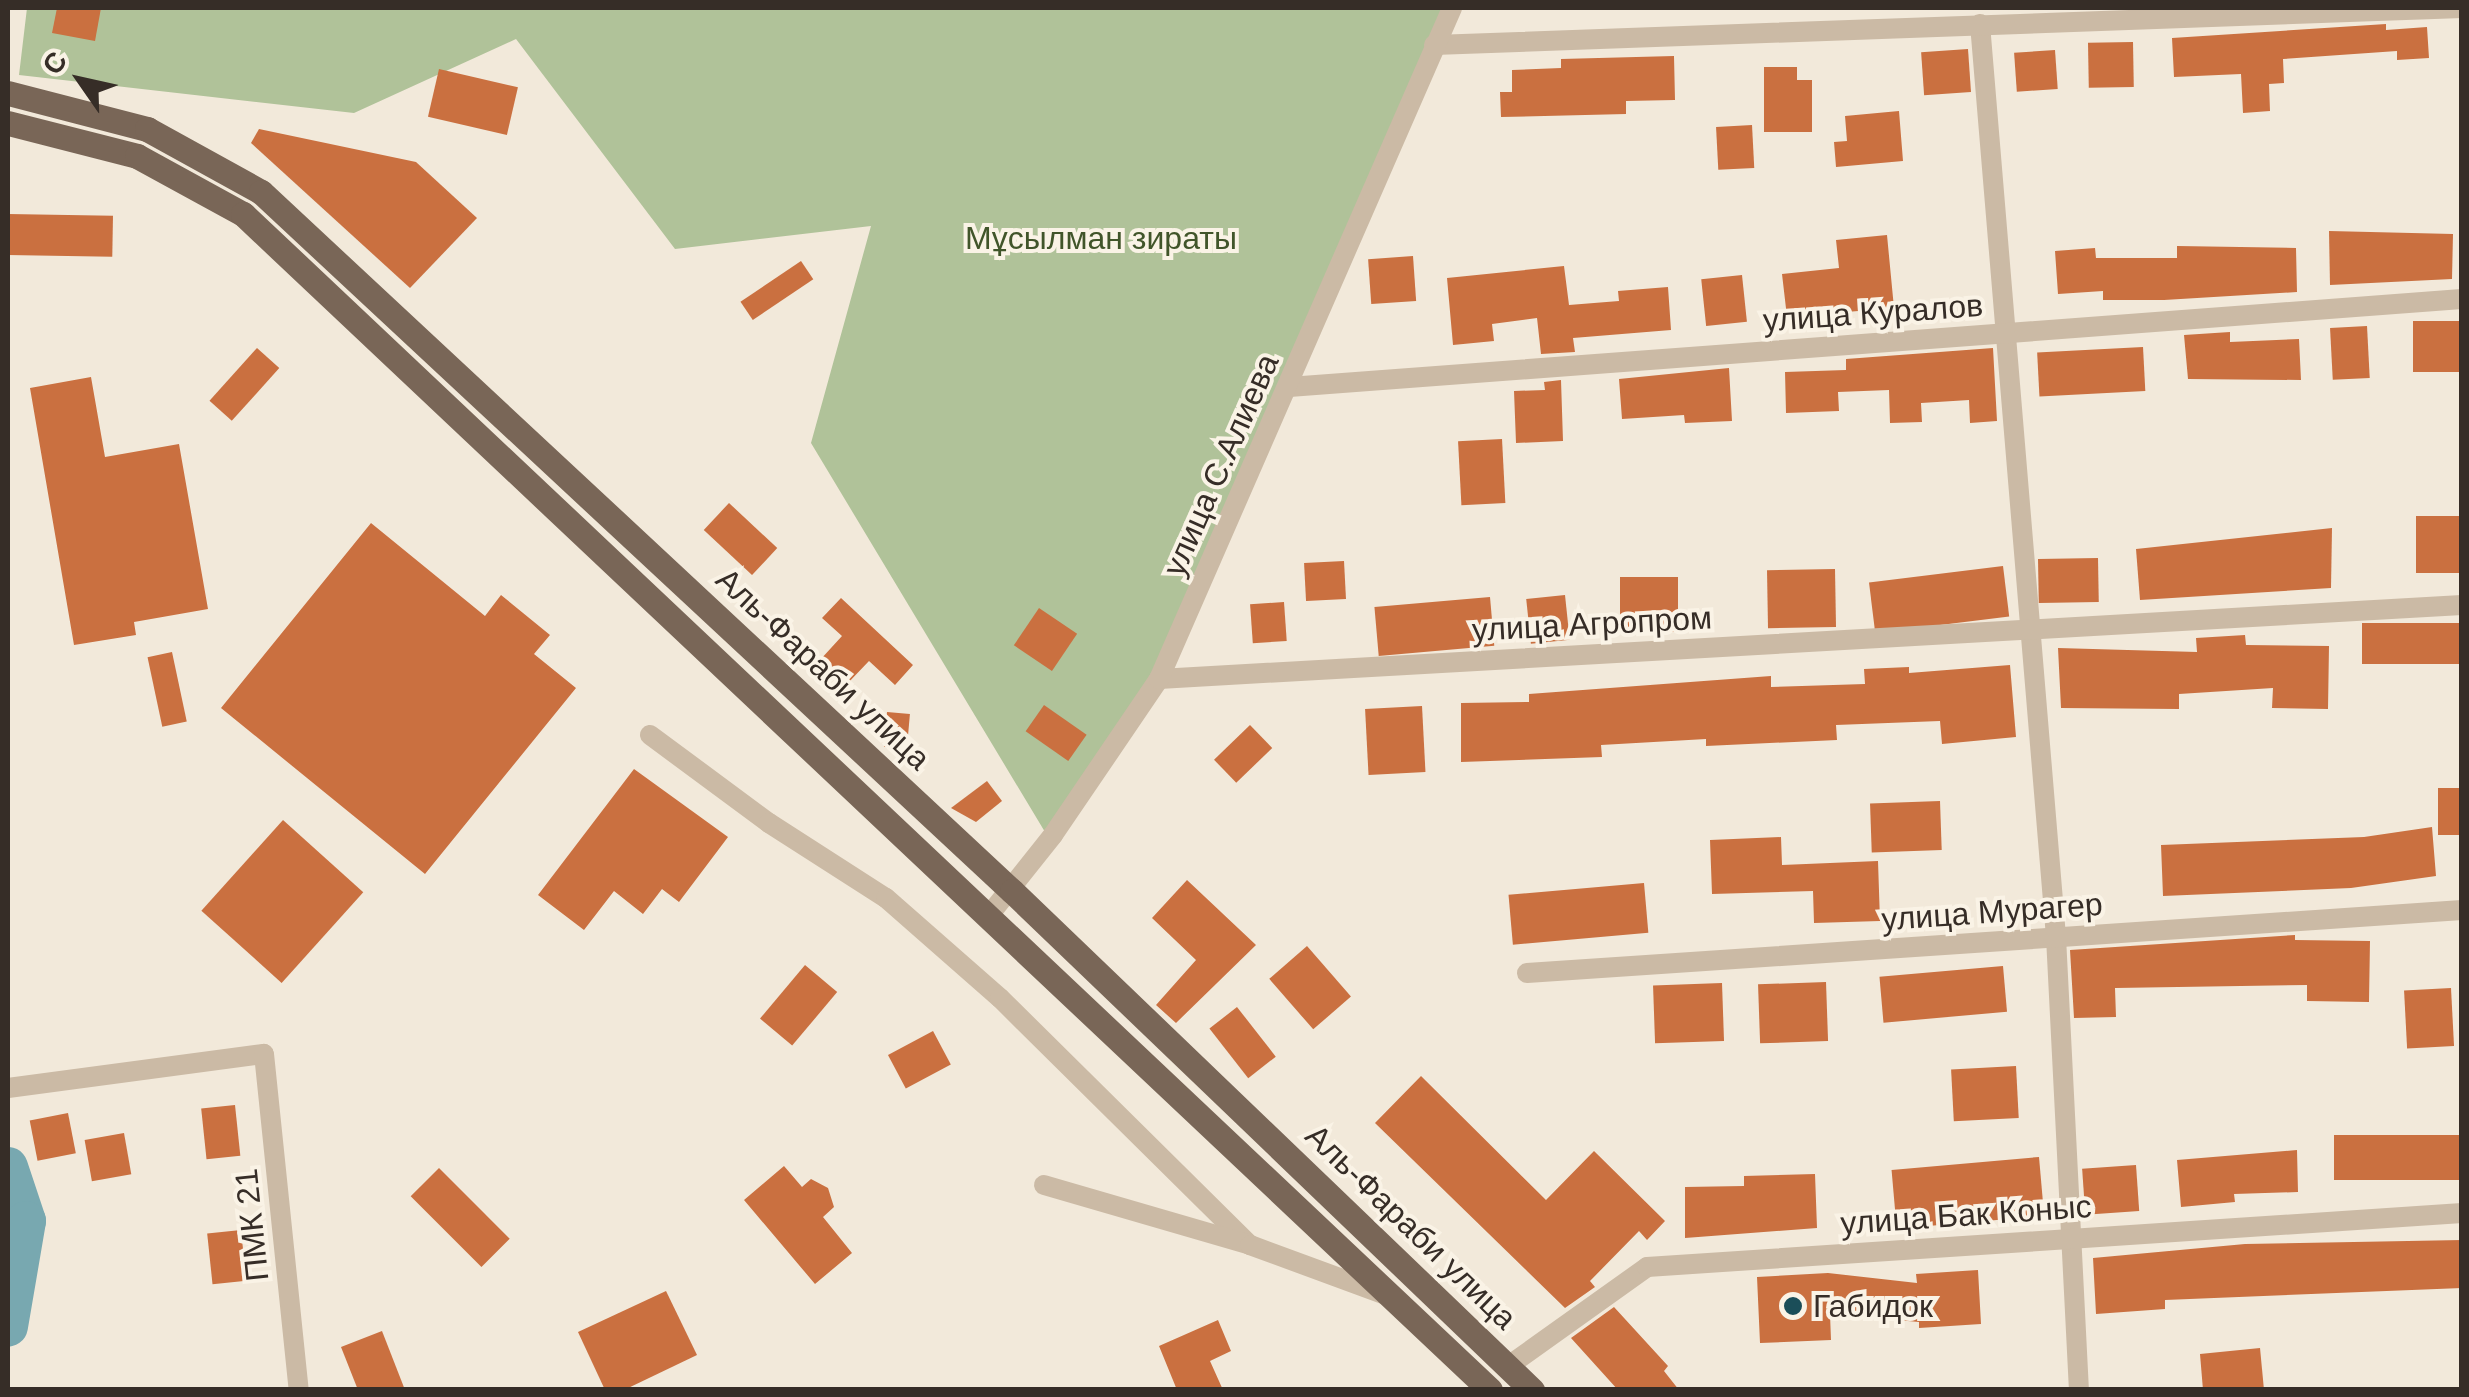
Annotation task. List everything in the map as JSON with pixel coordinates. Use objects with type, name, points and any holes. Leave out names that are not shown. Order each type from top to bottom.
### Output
[{"type":"main road","name":"Аль-Фараби улица","points":[[8,93],[147,130],[261,192],[1012,891],[1532,1390]]},
{"type":"main road","name":"Аль-Фараби улица","points":[[8,123],[137,156],[243,214],[990,914],[1490,1390]]},
{"type":"street","name":"улица С.Алиева","points":[[990,914],[1012,891],[1159,679],[1452,8]]},
{"type":"street","points":[[1434,45],[2462,8]]},
{"type":"street","points":[[1980,24],[2056,937],[2079,1390]]},
{"type":"street","name":"улица Куралов","points":[[1289,387],[2462,299]]},
{"type":"street","name":"улица Агропром","points":[[1159,679],[2462,605]]},
{"type":"street","points":[[650,734],[770,823],[886,898],[1000,998],[1250,1245]]},
{"type":"street","name":"улица Мурагер","points":[[1527,973],[2462,910]]},
{"type":"street","name":"ПМК 21","points":[[8,1088],[264,1054],[300,1390]]},
{"type":"street","points":[[1044,1185],[1250,1245],[1393,1297]]},
{"type":"street","name":"улица Бак Коныс","points":[[1507,1367],[1647,1267],[2462,1212]]},
{"type":"green space","name":"Мұсылман зираты","points":[[27,8],[1453,8],[1159,679],[1054,847],[811,443],[871,226],[675,249],[516,39],[354,113],[19,75]]},
{"type":"building","points":[[57,8],[101,8],[95,41],[52,33]]},
{"type":"building","points":[[2386,24],[2386,30],[2427,27],[2429,58],[2397,60],[2397,51],[2283,59],[2284,83],[2269,84],[2270,111],[2243,113],[2241,74],[2174,77],[2172,38]]},
{"type":"building","points":[[2133,42],[2134,87],[2089,88],[2088,43]]},
{"type":"building","points":[[1968,49],[1971,92],[1924,95],[1921,52]]},
{"type":"building","points":[[2055,50],[2058,89],[2017,92],[2014,53]]},
{"type":"building","points":[[1674,56],[1675,100],[1626,101],[1626,114],[1501,117],[1500,92],[1512,92],[1512,70],[1561,68],[1561,59]]},
{"type":"building","points":[[1764,67],[1797,67],[1797,80],[1812,80],[1812,132],[1764,132]]},
{"type":"building","points":[[439,69],[518,87],[507,135],[428,117]]},
{"type":"building","points":[[1899,111],[1903,161],[1836,167],[1834,142],[1847,141],[1845,116]]},
{"type":"building","points":[[1752,125],[1754,168],[1718,170],[1716,127]]},
{"type":"building","points":[[259,129],[416,162],[477,218],[410,288],[251,143]]},
{"type":"building","points":[[8,214],[113,216],[112,257],[8,255]]},
{"type":"building","points":[[2329,231],[2453,234],[2452,279],[2330,285]]},
{"type":"building","points":[[1887,235],[1894,308],[1787,317],[1782,274],[1839,268],[1836,240]]},
{"type":"building","points":[[2177,246],[2296,248],[2297,292],[2164,300],[2103,300],[2103,291],[2058,294],[2055,251],[2095,248],[2096,258],[2177,258]]},
{"type":"building","points":[[1413,256],[1416,301],[1371,304],[1368,259]]},
{"type":"building","points":[[801,261],[813,279],[753,320],[740,302]]},
{"type":"building","points":[[1564,266],[1569,305],[1619,301],[1618,291],[1668,287],[1671,330],[1573,338],[1575,352],[1541,354],[1537,318],[1492,324],[1494,341],[1453,345],[1447,278]]},
{"type":"building","points":[[1742,275],[1747,322],[1706,326],[1701,279]]},
{"type":"building","points":[[2413,321],[2462,321],[2462,372],[2413,372]]},
{"type":"building","points":[[2367,326],[2370,378],[2333,380],[2330,328]]},
{"type":"building","points":[[2230,332],[2230,342],[2299,339],[2301,380],[2188,379],[2184,335]]},
{"type":"building","points":[[2143,347],[2145,391],[2039,396],[2037,353]]},
{"type":"building","points":[[257,348],[279,368],[232,421],[209,401]]},
{"type":"building","points":[[1993,348],[1997,421],[1970,423],[1969,400],[1921,403],[1922,422],[1890,423],[1889,390],[1838,392],[1839,411],[1786,413],[1785,372],[1846,370],[1846,359]]},
{"type":"building","points":[[1729,368],[1732,421],[1685,423],[1684,415],[1622,419],[1619,379]]},
{"type":"building","points":[[91,377],[105,457],[179,444],[208,609],[134,622],[136,635],[74,645],[30,388]]},
{"type":"building","points":[[1561,380],[1563,441],[1516,443],[1514,391],[1545,390],[1544,382]]},
{"type":"building","points":[[1502,439],[1505,503],[1461,505],[1458,441]]},
{"type":"building","points":[[729,503],[777,548],[752,575],[704,530]]},
{"type":"building","points":[[2416,516],[2462,516],[2462,573],[2416,573]]},
{"type":"building","points":[[371,523],[485,616],[501,595],[550,635],[534,654],[576,688],[425,874],[221,708]]},
{"type":"building","points":[[2332,528],[2331,588],[2140,600],[2136,549]]},
{"type":"building","points":[[2098,558],[2099,602],[2039,603],[2038,559]]},
{"type":"building","points":[[1344,561],[1346,599],[1306,601],[1304,563]]},
{"type":"building","points":[[2003,566],[2009,617],[1875,633],[1869,582]]},
{"type":"building","points":[[1835,569],[1836,627],[1768,628],[1767,570]]},
{"type":"building","points":[[1620,577],[1678,577],[1678,632],[1620,632]]},
{"type":"building","points":[[1565,595],[1570,640],[1531,644],[1526,599]]},
{"type":"building","points":[[1490,597],[1494,646],[1379,656],[1374,607]]},
{"type":"building","points":[[841,598],[913,665],[895,685],[869,661],[847,684],[820,660],[842,636],[822,618]]},
{"type":"building","points":[[1284,602],[1287,641],[1253,643],[1250,604]]},
{"type":"building","points":[[1039,608],[1077,634],[1052,671],[1014,645]]},
{"type":"building","points":[[2362,623],[2462,623],[2462,664],[2362,664]]},
{"type":"building","points":[[2245,635],[2246,645],[2329,646],[2328,709],[2272,708],[2273,688],[2179,694],[2179,709],[2061,708],[2058,648],[2197,652],[2196,638]]},
{"type":"building","points":[[172,652],[187,721],[162,727],[148,657]]},
{"type":"building","points":[[2010,665],[2016,737],[1942,744],[1940,721],[1836,725],[1837,740],[1706,746],[1706,739],[1601,745],[1602,757],[1461,762],[1461,703],[1529,702],[1529,694],[1771,676],[1771,687],[1865,684],[1864,669],[1909,667],[1909,673]]},
{"type":"building","points":[[1044,705],[1087,735],[1068,761],[1026,731]]},
{"type":"building","points":[[1422,706],[1425,772],[1369,775],[1365,709]]},
{"type":"building","points":[[887,712],[910,714],[907,749],[884,747]]},
{"type":"building","points":[[1250,725],[1272,748],[1236,783],[1214,760]]},
{"type":"building","points":[[634,769],[728,837],[679,902],[662,889],[643,914],[614,891],[584,930],[538,895]]},
{"type":"building","points":[[987,781],[1002,801],[976,822],[951,808]]},
{"type":"building","points":[[2438,788],[2462,788],[2462,835],[2438,835]]},
{"type":"building","points":[[1940,801],[1942,850],[1872,852],[1870,803]]},
{"type":"building","points":[[283,820],[363,892],[282,983],[201,911]]},
{"type":"building","points":[[2432,827],[2436,876],[2351,888],[2163,896],[2161,845],[2364,837]]},
{"type":"building","points":[[1781,837],[1782,865],[1878,861],[1880,921],[1814,923],[1813,891],[1712,894],[1710,840]]},
{"type":"building","points":[[1187,880],[1256,945],[1176,1023],[1156,1005],[1196,960],[1152,918]]},
{"type":"building","points":[[1644,883],[1648,933],[1513,945],[1509,895]]},
{"type":"building","points":[[2295,935],[2295,940],[2370,941],[2369,1002],[2307,1001],[2307,985],[2115,988],[2116,1017],[2074,1018],[2070,950]]},
{"type":"building","points":[[1307,946],[1351,997],[1313,1029],[1269,979]]},
{"type":"building","points":[[805,965],[837,992],[792,1046],[760,1019]]},
{"type":"building","points":[[2003,966],[2007,1012],[1883,1023],[1879,977]]},
{"type":"building","points":[[1826,982],[1828,1041],[1760,1043],[1758,984]]},
{"type":"building","points":[[1722,983],[1724,1041],[1655,1043],[1653,985]]},
{"type":"building","points":[[2451,988],[2454,1046],[2407,1048],[2404,990]]},
{"type":"building","points":[[1237,1007],[1276,1057],[1248,1078],[1209,1029]]},
{"type":"building","points":[[933,1031],[951,1065],[906,1088],[888,1055]]},
{"type":"building","points":[[2016,1066],[2019,1118],[1954,1121],[1951,1069]]},
{"type":"building","points":[[1421,1076],[1546,1200],[1594,1151],[1665,1221],[1647,1240],[1639,1231],[1590,1281],[1595,1287],[1565,1308],[1375,1123]]},
{"type":"building","points":[[235,1105],[240,1156],[207,1159],[201,1109]]},
{"type":"building","points":[[68,1113],[76,1153],[38,1161],[30,1120]]},
{"type":"building","points":[[124,1133],[131,1174],[92,1181],[85,1140]]},
{"type":"building","points":[[2334,1135],[2462,1135],[2462,1180],[2334,1180]]},
{"type":"building","points":[[2297,1150],[2298,1192],[2234,1194],[2235,1202],[2181,1207],[2177,1160]]},
{"type":"building","points":[[2039,1157],[2044,1216],[1897,1229],[1892,1170]]},
{"type":"building","points":[[2136,1165],[2139,1211],[2085,1215],[2082,1169]]},
{"type":"building","points":[[784,1166],[802,1187],[811,1179],[828,1188],[834,1207],[823,1217],[852,1253],[815,1284],[744,1200]]},
{"type":"building","points":[[439,1168],[510,1239],[481,1267],[411,1196]]},
{"type":"building","points":[[1815,1174],[1817,1228],[1685,1238],[1685,1187],[1744,1186],[1744,1176]]},
{"type":"building","points":[[241,1230],[246,1281],[213,1284],[207,1234]]},
{"type":"building","points":[[2462,1240],[2462,1288],[2165,1300],[2165,1309],[2096,1314],[2093,1258],[2245,1244]]},
{"type":"building","points":[[1978,1270],[1981,1324],[1919,1328],[1919,1322],[1830,1314],[1831,1340],[1760,1343],[1757,1277],[1828,1273],[1917,1283],[1916,1274]]},
{"type":"building","points":[[666,1291],[697,1355],[624,1390],[605,1390],[578,1332]]},
{"type":"building","points":[[1614,1307],[1668,1366],[1664,1371],[1679,1390],[1618,1390],[1571,1338]]},
{"type":"building","points":[[1218,1320],[1231,1351],[1210,1361],[1223,1390],[1177,1390],[1159,1346]]},
{"type":"building","points":[[382,1331],[405,1390],[358,1390],[341,1347]]},
{"type":"building","points":[[2260,1348],[2264,1390],[2203,1390],[2200,1354]]},
{"type":"waterway","points":[[8,1167],[26,1221],[8,1326]]},
{"type":"place","name":"Габидок","points":[[1793,1306]]}]
